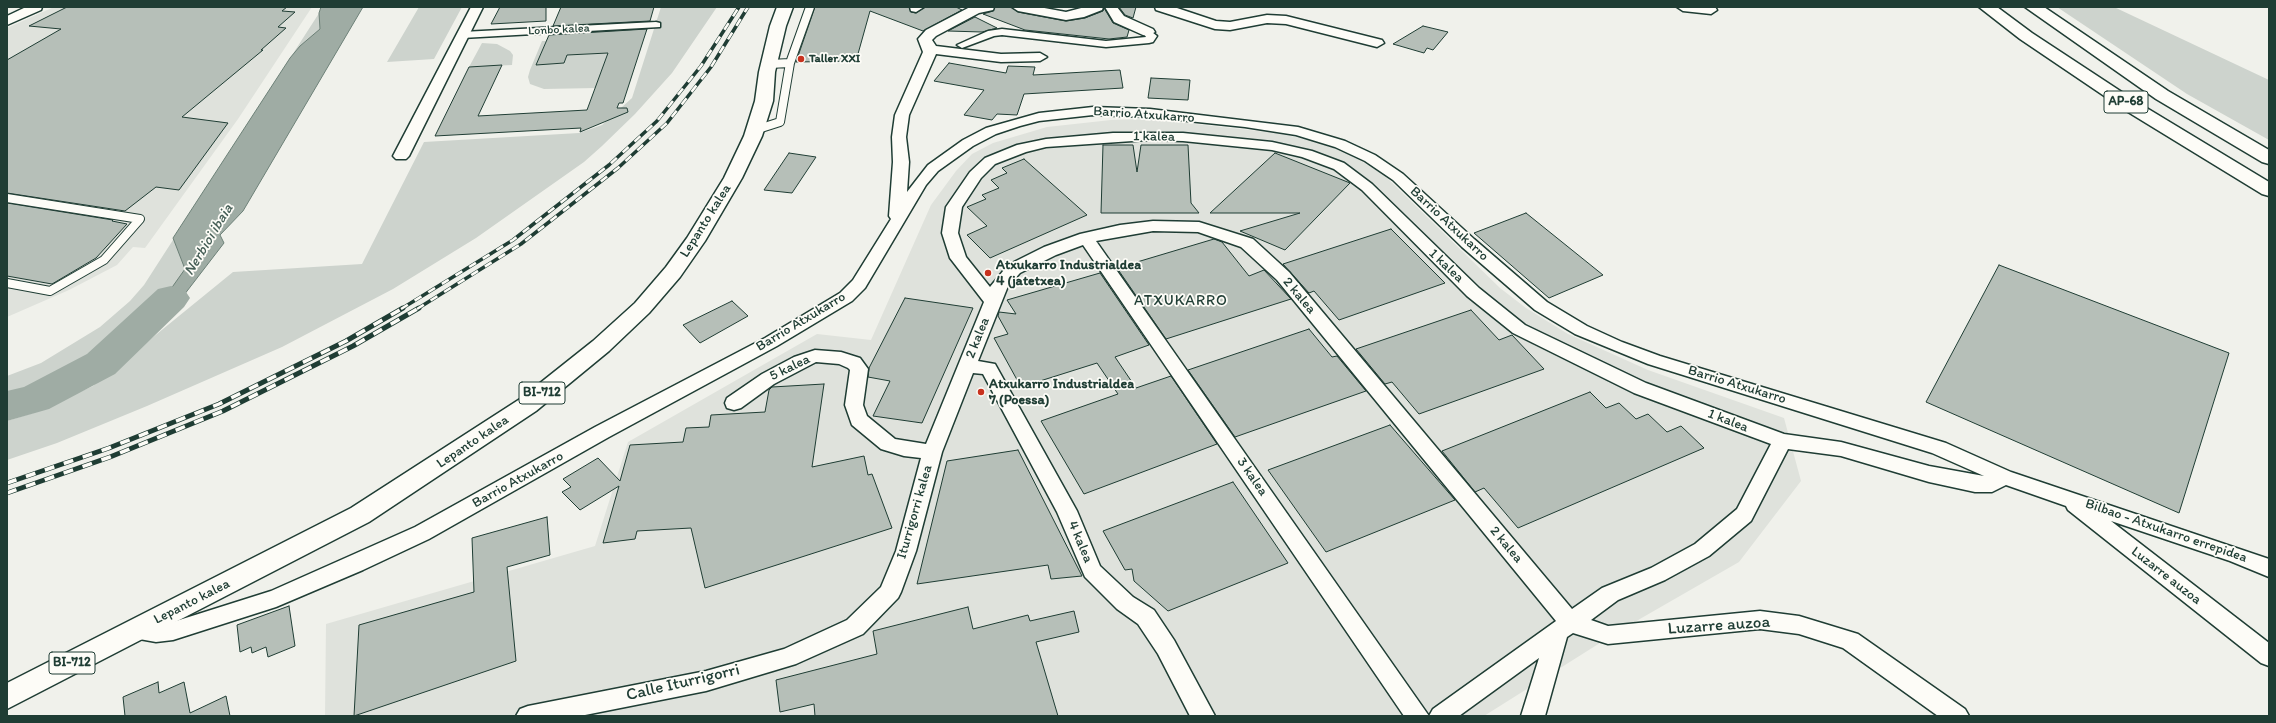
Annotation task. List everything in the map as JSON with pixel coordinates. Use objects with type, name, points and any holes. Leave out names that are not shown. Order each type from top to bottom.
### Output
[{"type":"main road","name":"Lepanto kalea","points":[[7,696],[360,515],[484,434],[562,378],[601,346],[642,308],[673,272],[695,240],[733,178],[755,130],[764,101],[779,63],[778,26],[785,7]]},
{"type":"main road","name":"AP-68","points":[[1988,7],[2026,36],[2134,108],[2269,190]]},
{"type":"main road","name":"AP-68","points":[[2033,7],[2162,95],[2269,158]]},
{"type":"street","points":[[7,20],[36,7]]},
{"type":"street","points":[[400,156],[477,7]]},
{"type":"street","points":[[896,223],[901,162],[899,137],[902,115],[931,33],[974,10],[988,7]]},
{"type":"street","points":[[1018,7],[1066,16],[1079,14],[1097,7]]},
{"type":"street","points":[[927,44],[962,45],[992,33],[1002,32],[1106,44],[1149,40],[1152,36],[1148,32],[1119,19],[1111,7]]},
{"type":"street","points":[[1161,7],[1215,25],[1230,26],[1267,19],[1286,20],[1377,44]]},
{"type":"street","points":[[1683,7],[1711,10]]},
{"type":"street","name":"Lonbo kalea","points":[[462,35],[656,25]]},
{"type":"street","points":[[927,44],[1001,58],[1040,57]]},
{"type":"street","name":"Barrio Atxukarro","points":[[136,630],[156,633],[173,631],[276,598],[349,568],[422,533],[602,432],[826,311],[846,298],[859,284],[920,183],[933,168],[968,143],[991,131],[1039,117],[1093,110],[1182,116],[1298,131],[1340,144],[1381,165],[1398,177],[1504,276],[1541,306],[1581,330],[1654,360],[1939,448],[2004,477],[2063,495]]},
{"type":"street","name":"1 kalea","points":[[993,302],[958,258],[950,233],[954,207],[975,176],[990,161],[1028,146],[1113,137],[1183,137],[1228,140],[1272,146],[1307,154],[1339,166],[1367,187],[1473,292],[1519,329],[1640,388],[1782,441],[1841,448],[1929,474],[1975,484],[1992,484],[2004,477]]},
{"type":"street","name":"2 kalea","points":[[968,365],[1000,284],[1014,269],[1050,251],[1086,238],[1120,230],[1153,226],[1199,227],[1247,244],[1283,276],[1564,628]]},
{"type":"street","name":"3 kalea","points":[[1086,238],[1418,716]]},
{"type":"street","name":"5 kalea","points":[[734,403],[768,379],[800,361],[815,356],[841,358],[854,363],[859,370],[854,405],[859,420],[888,444],[904,449],[932,452]]},
{"type":"street","name":"Iturrigorri kalea","points":[[835,636],[855,627],[890,592],[906,551],[932,452],[968,365]]},
{"type":"street","name":"4 kalea","points":[[968,365],[989,369],[1067,511],[1092,571],[1125,603],[1146,617],[1166,647],[1193,701],[1203,716]]},
{"type":"street","points":[[1441,716],[1610,594],[1658,574],[1702,550],[1744,515],[1782,441]]},
{"type":"street","name":"Luzarre auzoa","points":[[2063,495],[2269,656]]},
{"type":"street","name":"Bilbao - Atxukarro errepidea","points":[[2063,495],[2269,568]]},
{"type":"street","name":"Luzarre auzoa","points":[[1564,628],[1608,635],[1760,620],[1799,625],[1850,641],[1957,716]]},
{"type":"street","points":[[1533,716],[1564,628]]},
{"type":"street","name":"Calle Iturrigorri","points":[[528,716],[706,681],[788,656],[835,636]]},
{"type":"lane","points":[[779,63],[810,7]]},
{"type":"lane","points":[[7,198],[140,220],[104,260],[50,291],[7,284]]},
{"type":"shaded area","points":[[54,7],[312,7],[238,119],[145,248],[133,247],[117,265],[69,290],[7,317],[7,28]]},
{"type":"shaded area","points":[[323,7],[346,7],[199,265],[108,345],[7,398],[7,376],[41,363],[100,327],[130,301],[144,285]]},
{"type":"shaded area","points":[[419,7],[462,7],[434,59],[387,62]]},
{"type":"shaded area","points":[[661,7],[717,7],[672,73],[635,114],[602,146],[584,162],[476,238],[393,289],[282,347],[147,406],[57,443],[7,460],[7,421],[33,413],[93,386],[233,272],[362,264],[424,142],[579,133],[602,125],[632,98]]},
{"type":"shaded area","points":[[2057,7],[2114,7],[2269,80],[2269,140],[2187,94]]},
{"type":"shaded area","points":[[542,41],[546,41],[540,56],[542,64],[564,63],[567,55],[608,53],[596,88],[544,89],[530,84],[528,77]]},
{"type":"shaded area","points":[[482,43],[497,44],[510,51],[513,55],[512,65],[469,67]]},
{"type":"shaded area","points":[[1149,119],[1276,133],[1314,141],[1352,155],[1384,175],[1500,288],[1526,308],[1568,334],[1648,370],[1784,418],[1801,481],[1739,562],[1619,631],[1484,716],[325,716],[326,624],[595,546],[628,442],[817,334],[871,340],[931,205],[956,171],[972,154],[993,143],[1047,127],[1111,120]]},
{"type":"water","points":[[321,7],[363,7],[243,211],[220,235],[224,243],[184,295],[136,340],[126,331],[168,293],[185,269],[173,238],[290,58],[300,46],[320,29],[319,13]]},
{"type":"building","points":[[67,7],[287,7],[282,11],[295,12],[278,27],[286,28],[261,50],[263,50],[182,117],[228,123],[179,190],[156,187],[125,211],[7,193],[7,60],[61,29],[29,26]]},
{"type":"building","points":[[500,7],[546,7],[546,21],[491,24]]},
{"type":"building","points":[[561,7],[654,7],[650,21],[553,26]]},
{"type":"building","points":[[815,7],[909,7],[911,12],[916,13],[925,7],[956,7],[962,10],[923,31],[870,11],[856,61],[796,62]]},
{"type":"building","points":[[995,7],[1011,7],[1018,12],[1066,21],[1085,18],[1103,11],[1104,8],[1113,23],[1129,30],[1127,37],[1109,39],[1025,30],[983,14],[993,11]]},
{"type":"building","points":[[1119,7],[1136,7],[1133,18],[1125,15]]},
{"type":"building","points":[[975,17],[997,28],[982,32],[948,31]]},
{"type":"building","points":[[1423,26],[1448,32],[1433,50],[1427,48],[1424,53],[1393,44]]},
{"type":"building","points":[[647,29],[623,103],[619,103],[617,108],[627,108],[628,112],[580,132],[581,128],[435,136],[469,67],[502,65],[478,116],[587,110],[608,53],[567,55],[564,63],[536,65],[549,35]]},
{"type":"building","points":[[949,63],[1006,73],[1008,66],[1035,67],[1033,75],[1120,70],[1123,88],[1024,94],[1017,115],[997,114],[992,120],[964,115],[984,90],[934,81]]},
{"type":"building","points":[[1151,78],[1190,80],[1188,100],[1148,98]]},
{"type":"building","points":[[1103,145],[1133,145],[1137,172],[1141,145],[1188,145],[1191,203],[1199,213],[1101,213]]},
{"type":"building","points":[[789,153],[816,157],[792,193],[764,190]]},
{"type":"building","points":[[1275,153],[1350,183],[1285,250],[1240,231],[1300,213],[1210,213]]},
{"type":"building","points":[[1024,159],[1087,215],[990,258],[967,235],[987,226],[967,207],[986,199],[982,195],[999,188],[991,180],[1007,173],[1002,168]]},
{"type":"building","points":[[7,203],[113,220],[112,221],[127,224],[96,258],[52,284],[7,276]]},
{"type":"building","points":[[1526,213],[1603,275],[1549,298],[1474,233]]},
{"type":"building","points":[[1391,229],[1445,283],[1339,320],[1314,291],[1309,293],[1283,264]]},
{"type":"building","points":[[1214,239],[1222,242],[1249,276],[1264,270],[1291,299],[1166,339],[1117,268]]},
{"type":"building","points":[[1999,265],[2229,353],[2179,513],[1926,402]]},
{"type":"building","points":[[1100,273],[1149,345],[1115,357],[1136,388],[1171,376],[1217,444],[1084,494],[1041,421],[1118,394],[1097,363],[1021,387],[994,338],[1008,334],[998,316],[999,312],[1016,314],[1007,300]]},
{"type":"building","points":[[905,298],[973,308],[922,423],[873,416],[890,381],[868,377],[869,368]]},
{"type":"building","points":[[732,301],[748,316],[700,343],[683,325]]},
{"type":"building","points":[[1471,310],[1499,340],[1512,335],[1544,369],[1419,414],[1392,382],[1385,384],[1356,349]]},
{"type":"building","points":[[1309,329],[1332,357],[1337,356],[1366,391],[1235,437],[1188,370]]},
{"type":"building","points":[[824,384],[812,467],[864,456],[868,475],[872,474],[892,528],[705,588],[691,528],[637,531],[635,539],[603,543],[619,486],[580,510],[562,492],[571,487],[563,479],[598,458],[620,481],[630,445],[683,442],[686,428],[709,427],[711,415],[765,412],[769,390],[772,387]]},
{"type":"building","points":[[1590,392],[1606,408],[1619,403],[1636,419],[1648,414],[1667,432],[1681,426],[1704,448],[1518,528],[1484,488],[1475,492],[1442,451]]},
{"type":"building","points":[[1390,425],[1455,500],[1326,552],[1268,470]]},
{"type":"building","points":[[1018,450],[1082,576],[1051,579],[1048,565],[917,584],[947,461]]},
{"type":"building","points":[[1233,482],[1288,563],[1168,611],[1134,581],[1132,569],[1125,570],[1103,531]]},
{"type":"building","points":[[547,517],[550,555],[507,567],[516,661],[354,716],[359,625],[474,592],[472,538]]},
{"type":"building","points":[[289,606],[295,646],[268,657],[266,647],[252,653],[251,647],[240,652],[237,625]]},
{"type":"building","points":[[968,607],[973,629],[1028,615],[1030,621],[1074,611],[1079,632],[1036,642],[1058,716],[815,716],[814,704],[780,712],[776,680],[877,654],[873,631]]},
{"type":"building","points":[[158,682],[159,693],[184,682],[190,713],[226,696],[230,716],[125,716],[123,697]]},
{"type":"waterway","name":"Nerbioi ibaia","points":[[7,406],[35,399],[101,364],[171,298]]},
{"type":"railway","points":[[401,309],[513,240],[609,165],[657,121],[701,66],[739,7]]},
{"type":"railway","points":[[417,309],[521,244],[618,168],[667,123],[711,67],[748,7]]},
{"type":"railway","points":[[7,483],[109,448],[219,404],[346,341],[403,308]]},
{"type":"railway","points":[[7,493],[110,457],[223,411],[353,346],[419,308]]},
{"type":"place","name":"Taller XXI","points":[[801,59]]},
{"type":"place","name":"Atxukarro Industrialdea 4 (jatetxea)","points":[[988,273]]},
{"type":"place","name":"Atxukarro Industrialdea 7 (Poessa)","points":[[981,392]]},
{"type":"district","name":"ATXUKARRO","points":[[1181,301]]}]
